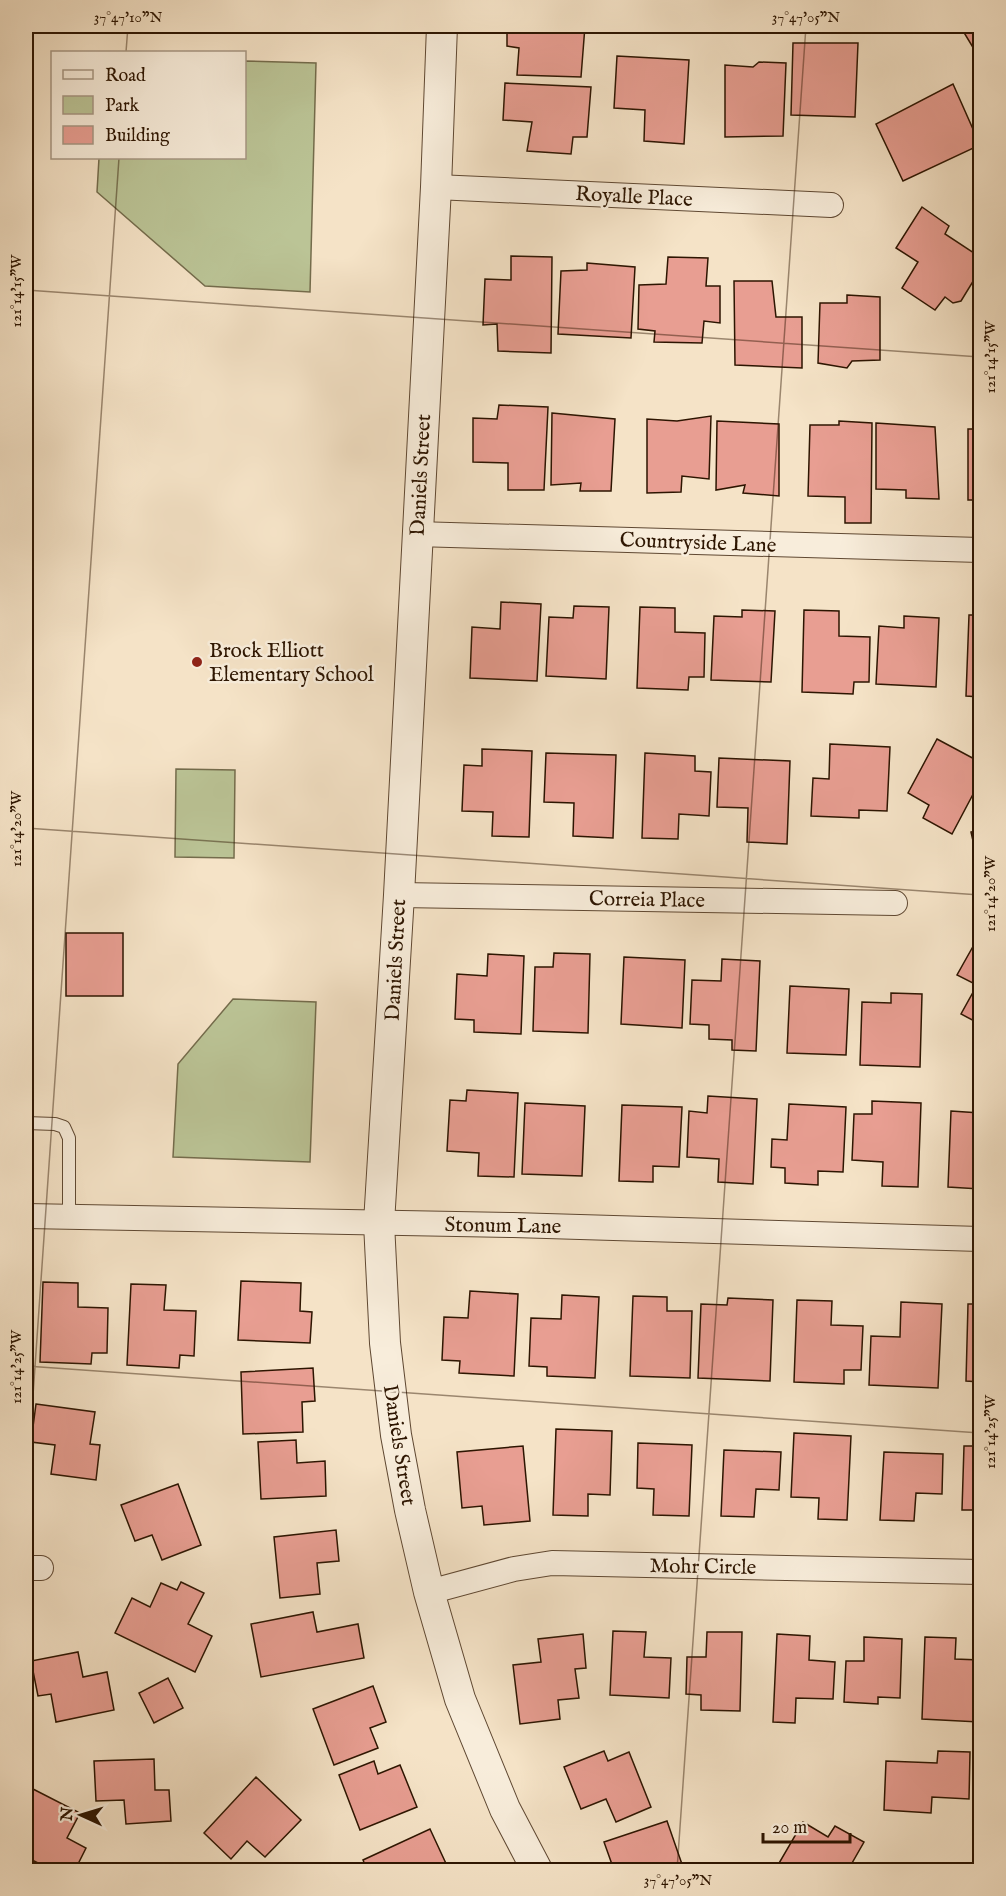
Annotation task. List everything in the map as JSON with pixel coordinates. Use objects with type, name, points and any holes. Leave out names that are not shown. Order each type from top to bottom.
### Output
[{"type":"street","name":"Daniels Street","points":[[442,26],[436,187],[416,534],[399,895],[379,1223],[385,1343],[396,1435],[410,1510],[429,1592],[460,1700],[505,1809],[537,1870]]},
{"type":"street","name":"Royalle Place","points":[[436,187],[831,205]]},
{"type":"street","name":"Countryside Lane","points":[[416,534],[981,550]]},
{"type":"street","name":"Correia Place","points":[[399,895],[895,903]]},
{"type":"street","name":"Stonum Lane","points":[[26,1216],[513,1224],[981,1239]]},
{"type":"street","name":"Mohr Circle","points":[[429,1592],[514,1569],[552,1563],[981,1572]]},
{"type":"lane","points":[[26,1123],[56,1124],[64,1127],[69,1138],[69,1217]]},
{"type":"green space","points":[[246,61],[316,63],[310,292],[205,286],[97,192],[99,159],[246,159]]},
{"type":"green space","points":[[176,769],[235,770],[234,858],[175,857]]},
{"type":"green space","points":[[233,999],[316,1002],[310,1162],[173,1157],[178,1064]]},
{"type":"building","points":[[507,26],[585,26],[581,77],[517,75],[519,48],[507,46]]},
{"type":"building","points":[[960,26],[980,26],[980,59]]},
{"type":"building","points":[[793,43],[858,43],[855,117],[791,115]]},
{"type":"building","points":[[617,56],[689,60],[684,144],[644,141],[645,110],[614,108]]},
{"type":"building","points":[[759,62],[786,63],[783,136],[725,137],[725,65],[753,67]]},
{"type":"building","points":[[505,83],[591,87],[587,137],[573,137],[571,154],[527,151],[532,122],[503,120]]},
{"type":"building","points":[[953,84],[980,145],[903,181],[876,124]]},
{"type":"building","points":[[922,207],[949,226],[945,234],[980,257],[980,270],[961,301],[953,303],[945,297],[935,310],[902,288],[918,262],[896,248]]},
{"type":"building","points":[[511,256],[552,257],[551,353],[498,351],[497,324],[483,325],[485,279],[511,280]]},
{"type":"building","points":[[668,257],[708,258],[706,286],[720,286],[720,323],[704,321],[702,343],[654,342],[655,331],[638,329],[639,285],[666,284]]},
{"type":"building","points":[[587,263],[635,267],[631,338],[558,334],[561,271],[587,270]]},
{"type":"building","points":[[734,281],[772,281],[776,317],[802,317],[802,368],[735,365]]},
{"type":"building","points":[[847,295],[880,297],[880,360],[852,361],[847,368],[818,363],[820,303],[847,303]]},
{"type":"building","points":[[499,405],[548,407],[544,490],[508,490],[508,463],[473,462],[473,418],[497,419]]},
{"type":"building","points":[[552,413],[615,419],[611,491],[580,491],[581,483],[551,485]]},
{"type":"building","points":[[711,416],[709,479],[682,476],[681,492],[647,493],[647,419],[677,421]]},
{"type":"building","points":[[717,421],[779,424],[779,496],[743,493],[745,485],[716,490]]},
{"type":"building","points":[[839,421],[872,423],[871,523],[845,523],[845,497],[808,496],[810,425],[839,425]]},
{"type":"building","points":[[876,423],[935,427],[939,499],[906,498],[906,490],[876,489]]},
{"type":"building","points":[[968,429],[980,429],[980,500],[968,500]]},
{"type":"building","points":[[501,602],[541,604],[537,681],[470,678],[472,627],[500,629]]},
{"type":"building","points":[[574,606],[609,607],[606,679],[546,676],[549,617],[573,618]]},
{"type":"building","points":[[640,607],[675,608],[675,632],[705,633],[704,677],[689,677],[688,690],[637,688]]},
{"type":"building","points":[[742,610],[775,611],[771,682],[711,680],[714,616],[742,617]]},
{"type":"building","points":[[804,610],[839,611],[839,636],[870,637],[869,682],[854,682],[853,694],[802,692]]},
{"type":"building","points":[[969,615],[980,615],[980,697],[966,696]]},
{"type":"building","points":[[904,616],[939,618],[936,687],[876,684],[879,626],[904,628]]},
{"type":"building","points":[[937,739],[980,762],[980,781],[952,834],[923,818],[929,805],[908,793]]},
{"type":"building","points":[[830,744],[890,747],[887,811],[859,810],[859,818],[811,816],[813,778],[829,779]]},
{"type":"building","points":[[482,749],[532,751],[529,837],[492,836],[493,812],[462,811],[464,765],[482,766]]},
{"type":"building","points":[[546,753],[616,755],[613,838],[573,836],[574,803],[544,802]]},
{"type":"building","points":[[645,753],[695,756],[695,771],[711,772],[709,816],[679,814],[678,839],[642,838]]},
{"type":"building","points":[[719,758],[790,761],[787,844],[747,842],[748,808],[717,807]]},
{"type":"building","points":[[980,830],[980,895],[973,865],[978,863],[971,832]]},
{"type":"building","points":[[66,933],[123,933],[123,996],[66,996]]},
{"type":"building","points":[[980,934],[980,1024],[961,1014],[977,985],[957,975]]},
{"type":"building","points":[[554,953],[590,954],[588,1033],[533,1031],[535,967],[553,967]]},
{"type":"building","points":[[488,954],[524,956],[521,1034],[474,1032],[474,1020],[455,1019],[457,974],[487,976]]},
{"type":"building","points":[[624,957],[685,960],[682,1028],[621,1024]]},
{"type":"building","points":[[722,959],[760,961],[756,1051],[732,1050],[732,1040],[709,1039],[709,1025],[690,1024],[692,980],[721,981]]},
{"type":"building","points":[[790,986],[849,989],[846,1055],[787,1053]]},
{"type":"building","points":[[891,993],[922,994],[920,1067],[860,1065],[862,1002],[891,1003]]},
{"type":"building","points":[[467,1090],[518,1093],[514,1177],[478,1176],[479,1153],[447,1151],[450,1100],[466,1101]]},
{"type":"building","points":[[708,1096],[757,1099],[753,1184],[718,1182],[719,1159],[687,1157],[689,1111],[707,1113]]},
{"type":"building","points":[[872,1101],[921,1103],[918,1187],[882,1186],[883,1162],[852,1160],[854,1114],[872,1114]]},
{"type":"building","points":[[525,1103],[585,1106],[582,1176],[522,1174]]},
{"type":"building","points":[[789,1104],[846,1107],[843,1172],[818,1171],[818,1185],[785,1183],[785,1168],[771,1167],[772,1139],[787,1140]]},
{"type":"building","points":[[622,1105],[682,1107],[679,1167],[653,1166],[653,1182],[619,1181]]},
{"type":"building","points":[[951,1111],[980,1113],[980,1189],[948,1187]]},
{"type":"building","points":[[241,1281],[301,1283],[300,1311],[312,1312],[310,1343],[238,1340]]},
{"type":"building","points":[[43,1282],[78,1283],[78,1307],[108,1308],[107,1353],[92,1353],[91,1364],[40,1362]]},
{"type":"building","points":[[131,1284],[166,1285],[164,1310],[196,1311],[194,1356],[180,1355],[179,1368],[127,1365]]},
{"type":"building","points":[[470,1291],[518,1294],[514,1376],[459,1373],[460,1361],[442,1360],[444,1317],[468,1318]]},
{"type":"building","points":[[562,1295],[599,1297],[595,1378],[547,1376],[547,1367],[529,1366],[531,1318],[561,1319]]},
{"type":"building","points":[[633,1296],[667,1297],[667,1311],[692,1311],[690,1378],[630,1376]]},
{"type":"building","points":[[728,1298],[773,1300],[770,1381],[698,1378],[701,1304],[727,1305]]},
{"type":"building","points":[[797,1300],[832,1301],[831,1325],[863,1326],[861,1370],[844,1370],[844,1384],[794,1382]]},
{"type":"building","points":[[901,1302],[942,1304],[938,1388],[869,1385],[871,1336],[900,1337]]},
{"type":"building","points":[[968,1304],[980,1304],[980,1382],[966,1381]]},
{"type":"building","points":[[313,1368],[315,1401],[302,1402],[303,1432],[243,1434],[241,1372]]},
{"type":"building","points":[[36,1404],[95,1412],[90,1444],[100,1445],[96,1480],[51,1474],[55,1445],[31,1442]]},
{"type":"building","points":[[556,1429],[612,1431],[610,1495],[588,1494],[588,1516],[553,1515]]},
{"type":"building","points":[[794,1433],[851,1436],[847,1520],[818,1519],[819,1498],[791,1497]]},
{"type":"building","points":[[296,1440],[297,1463],[325,1461],[326,1496],[261,1499],[258,1442]]},
{"type":"building","points":[[638,1443],[692,1445],[689,1516],[653,1515],[654,1489],[637,1488]]},
{"type":"building","points":[[523,1446],[530,1521],[484,1525],[482,1506],[462,1508],[457,1452]]},
{"type":"building","points":[[964,1446],[980,1446],[980,1510],[962,1510]]},
{"type":"building","points":[[724,1450],[781,1452],[779,1490],[756,1489],[754,1517],[721,1516]]},
{"type":"building","points":[[884,1452],[943,1454],[942,1494],[916,1493],[914,1521],[880,1520]]},
{"type":"building","points":[[178,1484],[201,1545],[162,1560],[152,1535],[135,1541],[121,1505]]},
{"type":"building","points":[[336,1530],[339,1561],[317,1563],[320,1594],[280,1598],[274,1537]]},
{"type":"building","points":[[181,1582],[204,1593],[188,1624],[212,1636],[195,1672],[115,1633],[132,1598],[150,1607],[161,1583],[177,1590]]},
{"type":"building","points":[[313,1612],[317,1632],[358,1624],[364,1658],[261,1677],[251,1624]]},
{"type":"building","points":[[613,1631],[646,1632],[644,1657],[671,1658],[669,1698],[610,1695]]},
{"type":"building","points":[[707,1632],[742,1632],[740,1711],[701,1710],[701,1695],[686,1694],[687,1657],[706,1657]]},
{"type":"building","points":[[583,1634],[586,1668],[575,1669],[579,1698],[558,1700],[560,1719],[520,1724],[513,1665],[541,1662],[538,1639]]},
{"type":"building","points":[[777,1634],[810,1636],[809,1660],[835,1662],[833,1699],[796,1698],[795,1723],[773,1722]]},
{"type":"building","points":[[864,1637],[902,1639],[900,1698],[878,1697],[878,1704],[844,1702],[846,1661],[864,1661]]},
{"type":"building","points":[[925,1637],[956,1638],[955,1659],[980,1660],[979,1722],[922,1719]]},
{"type":"building","points":[[78,1652],[83,1677],[107,1672],[114,1710],[56,1722],[51,1694],[38,1696],[31,1661]]},
{"type":"building","points":[[168,1678],[183,1708],[154,1723],[139,1693]]},
{"type":"building","points":[[373,1686],[386,1722],[370,1728],[378,1748],[334,1765],[313,1709]]},
{"type":"building","points":[[604,1751],[608,1761],[629,1752],[651,1807],[616,1822],[606,1799],[581,1809],[564,1767]]},
{"type":"building","points":[[938,1751],[970,1752],[969,1799],[932,1797],[931,1813],[884,1810],[886,1761],[937,1763]]},
{"type":"building","points":[[154,1759],[155,1790],[169,1790],[171,1821],[126,1824],[124,1800],[96,1801],[94,1761]]},
{"type":"building","points":[[374,1761],[378,1774],[400,1765],[417,1807],[360,1830],[339,1775]]},
{"type":"building","points":[[256,1777],[301,1820],[265,1857],[247,1841],[231,1859],[204,1833]]},
{"type":"building","points":[[33,1789],[80,1813],[67,1838],[86,1848],[75,1870],[52,1870],[26,1857],[26,1803]]},
{"type":"building","points":[[667,1821],[684,1870],[614,1870],[604,1842]]},
{"type":"building","points":[[803,1822],[828,1837],[835,1826],[864,1842],[848,1870],[819,1868],[818,1870],[775,1870]]},
{"type":"building","points":[[430,1829],[449,1870],[367,1870],[363,1860]]},
{"type":"place","name":"Brock Elliott Elementary School","points":[[197,662]]}]
